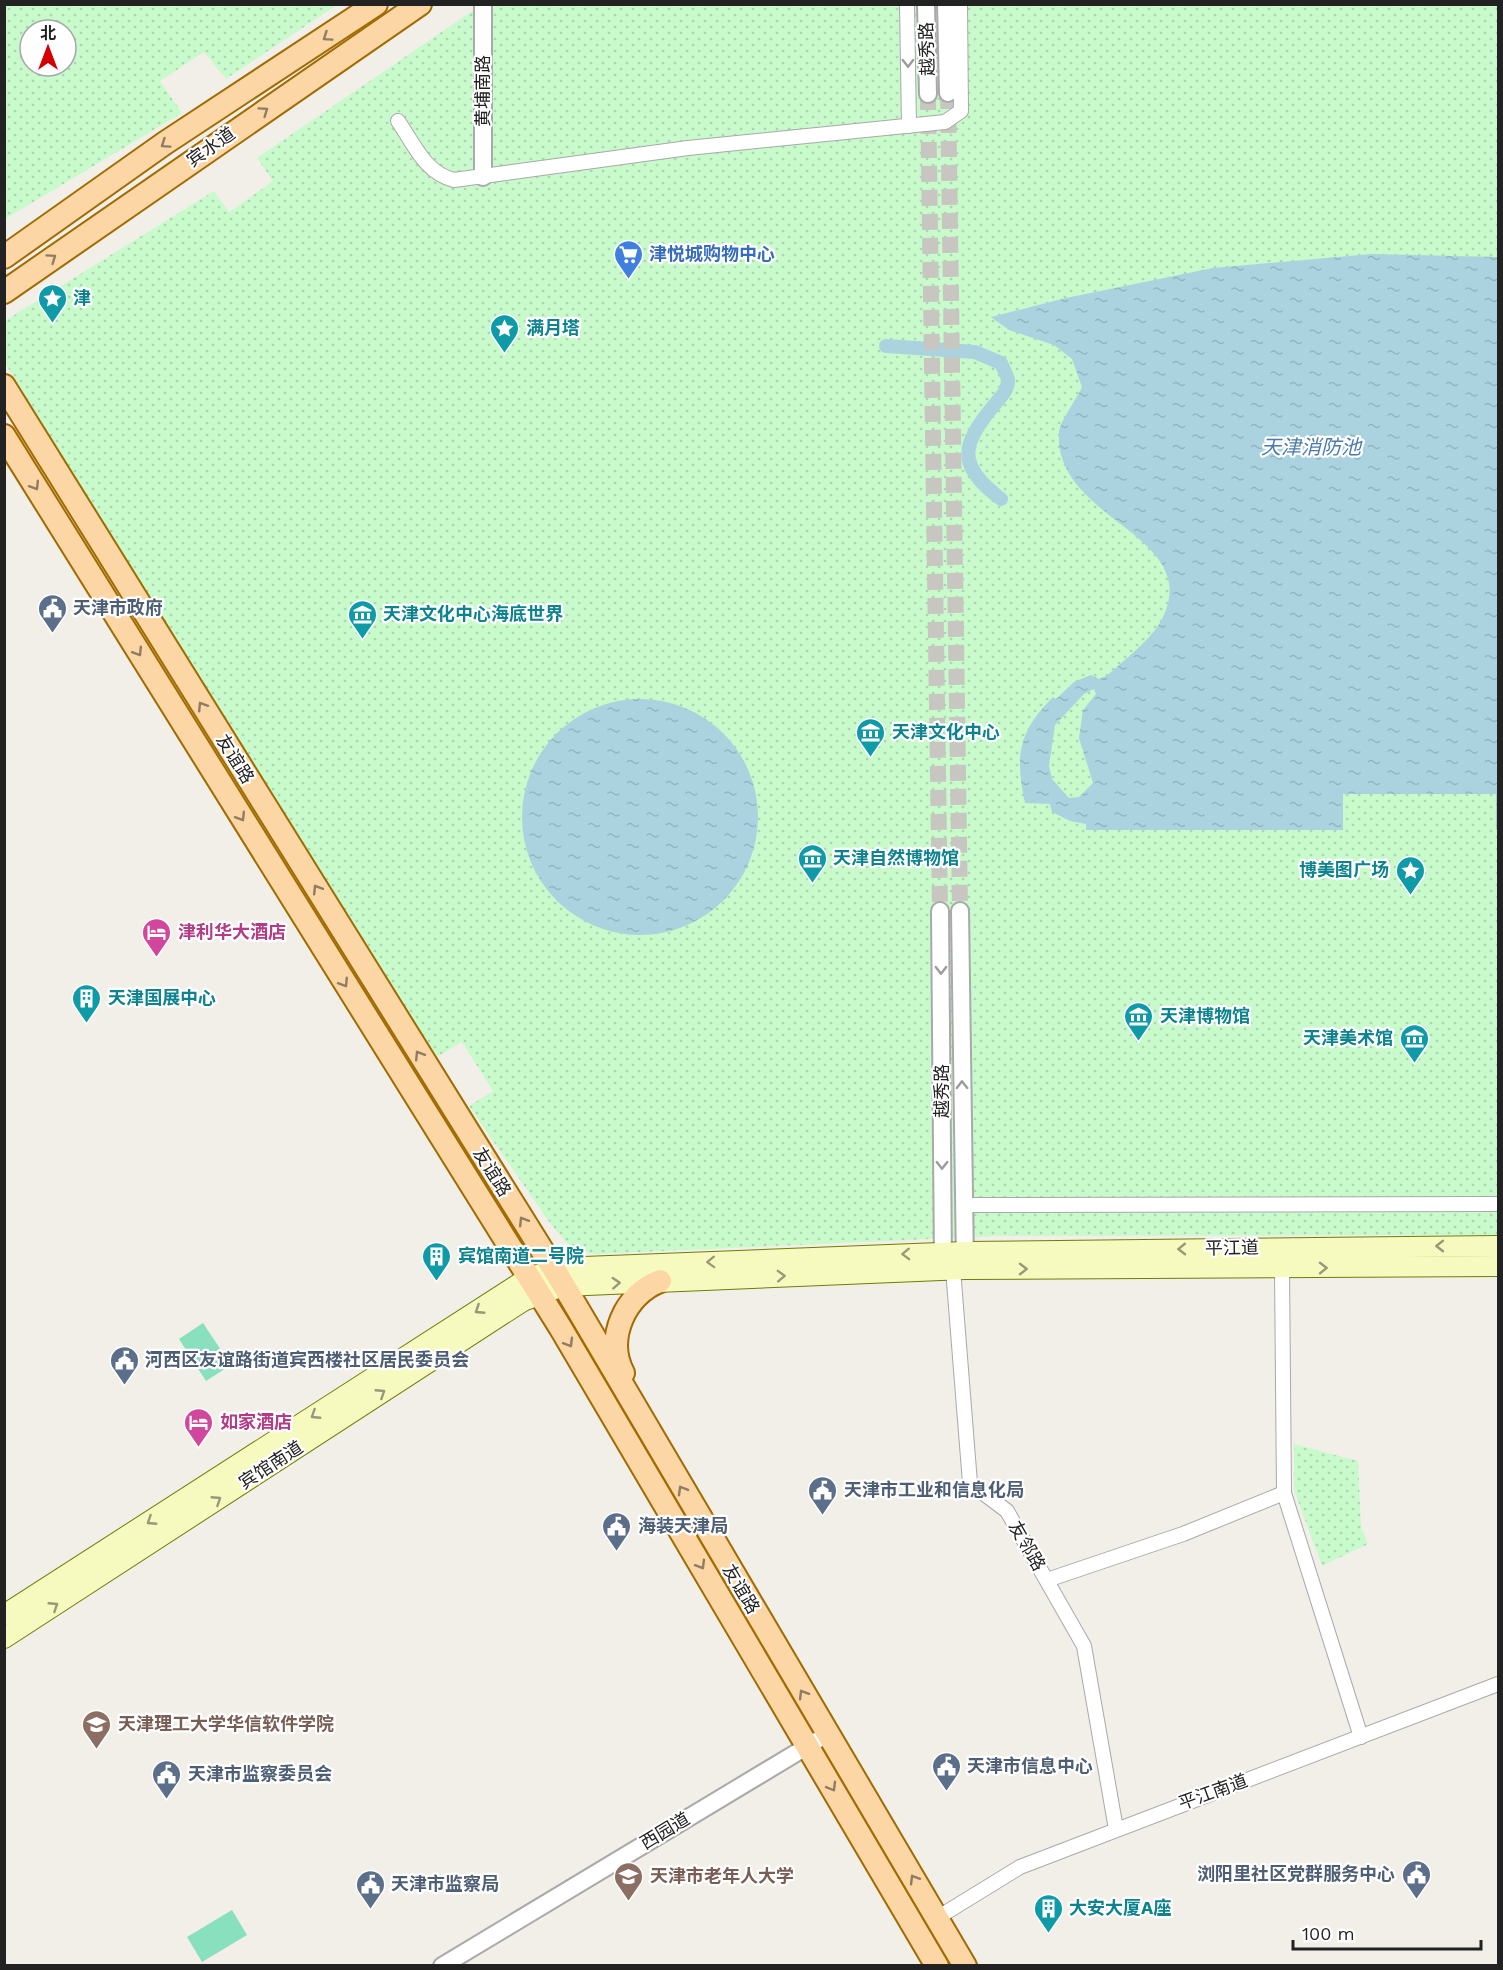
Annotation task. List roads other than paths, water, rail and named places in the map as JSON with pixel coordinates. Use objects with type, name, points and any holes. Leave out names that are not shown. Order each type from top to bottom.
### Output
[{"type":"main road","name":"宾水道","points":[[4,257],[165,144],[376,4]]},
{"type":"main road","name":"宾水道","points":[[4,292],[420,4]]},
{"type":"main road","name":"友谊路","points":[[4,386],[558,1278],[641,1419],[820,1745],[937,1965]]},
{"type":"main road","name":"友谊路","points":[[4,436],[820,1745],[937,1918],[965,1965]]},
{"type":"main road","name":"平江道","points":[[954,1263],[1498,1246]]},
{"type":"main road","points":[[533,1286],[558,1278],[954,1263]]},
{"type":"main road","points":[[558,1278],[660,1281],[954,1263]]},
{"type":"main road","name":"平江道","points":[[954,1263],[1282,1269],[1498,1266]]},
{"type":"main road","points":[[641,1419],[638,1402],[620,1368],[616,1337],[621,1321],[633,1299],[644,1288],[660,1281]]},
{"type":"main road","name":"宾馆南道","points":[[4,1615],[533,1286]]},
{"type":"main road","name":"宾馆南道","points":[[4,1638],[533,1286]]},
{"type":"street","name":"黄埔南路","points":[[483,4],[488,173]]},
{"type":"street","name":"黄埔南路","points":[[488,173],[494,4]]},
{"type":"street","points":[[907,4],[909,125]]},
{"type":"street","name":"越秀路","points":[[926,4],[928,94]]},
{"type":"street","name":"越秀路","points":[[946,4],[948,93]]},
{"type":"street","points":[[401,119],[439,169],[452,175],[488,173],[688,148],[945,123],[961,111],[960,4]]},
{"type":"street","name":"越秀路","points":[[940,911],[954,1263]]},
{"type":"street","name":"越秀路","points":[[954,1263],[964,1205],[960,911]]},
{"type":"street","points":[[964,1205],[1498,1204]]},
{"type":"street","name":"友邻路","points":[[954,1263],[970,1483],[1007,1511],[1084,1646],[1116,1828]]},
{"type":"street","points":[[1282,1269],[1284,1493],[1361,1737]]},
{"type":"street","points":[[1047,1580],[1183,1534],[1284,1493]]},
{"type":"street","name":"平江南道","points":[[937,1918],[1020,1867],[1116,1828],[1498,1684]]},
{"type":"street","name":"西园道","points":[[442,1965],[820,1745]]},
{"type":"street","name":"西园道","points":[[463,1965],[820,1745]]},
{"type":"water","name":"天津消防池","points":[[1372,254],[1498,257],[1498,830],[1496,830],[1496,794],[1343,794],[1343,830],[1086,830],[1086,824],[1070,821],[1052,812],[1050,804],[1025,803],[1020,758],[1026,734],[1032,722],[1053,697],[1056,699],[1074,682],[1091,675],[1099,679],[1108,675],[1138,648],[1152,634],[1162,619],[1170,590],[1163,566],[1147,546],[1100,508],[1079,487],[1063,462],[1060,428],[1082,387],[1072,359],[1054,345],[1009,330],[991,317],[1066,298],[1213,268]],"holes":[[[1094,689],[1096,694],[1083,710],[1079,738],[1093,783],[1079,797],[1069,798],[1052,779],[1049,766],[1055,725],[1084,694]]]},
{"type":"water","points":[[640,699],[685,708],[715,726],[731,742],[744,762],[753,783],[758,817],[749,862],[731,892],[715,908],[695,921],[674,930],[640,935],[595,926],[565,908],[549,892],[536,872],[527,851],[522,817],[531,772],[549,742],[565,726],[585,713],[606,704]]},
{"type":"waterway","points":[[886,346],[975,352],[1001,363],[1008,380],[1007,387],[975,431],[968,454],[970,465],[976,476],[1001,499]]},
{"type":"tunnel","points":[[948,93],[960,911]]},
{"type":"tunnel","points":[[928,94],[940,911]]},
{"type":"place","name":"津悦城购物中心","points":[[628,280]]},
{"type":"place","name":"津","points":[[52,324]]},
{"type":"place","name":"满月塔","points":[[505,354]]},
{"type":"place","name":"天津市政府","points":[[52,634]]},
{"type":"place","name":"天津文化中心海底世界","points":[[362,640]]},
{"type":"place","name":"天津文化中心","points":[[871,758]]},
{"type":"place","name":"天津自然博物馆","points":[[812,884]]},
{"type":"place","name":"博美图广场","points":[[1410,896]]},
{"type":"place","name":"津利华大酒店","points":[[157,958]]},
{"type":"place","name":"天津国展中心","points":[[87,1024]]},
{"type":"place","name":"天津博物馆","points":[[1139,1042]]},
{"type":"place","name":"天津美术馆","points":[[1414,1064]]},
{"type":"place","name":"宾馆南道二号院","points":[[437,1282]]},
{"type":"place","name":"河西区友谊路街道宾西楼社区居民委员会","points":[[124,1386]]},
{"type":"place","name":"如家酒店","points":[[199,1448]]},
{"type":"place","name":"天津市工业和信息化局","points":[[823,1516]]},
{"type":"place","name":"海装天津局","points":[[617,1552]]},
{"type":"place","name":"天津理工大学华信软件学院","points":[[97,1750]]},
{"type":"place","name":"天津市信息中心","points":[[946,1792]]},
{"type":"place","name":"天津市监察委员会","points":[[167,1800]]},
{"type":"place","name":"浏阳里社区党群服务中心","points":[[1416,1900]]},
{"type":"place","name":"天津市老年人大学","points":[[629,1902]]},
{"type":"place","name":"天津市监察局","points":[[370,1910]]},
{"type":"place","name":"大安大厦A座","points":[[1048,1934]]}]
